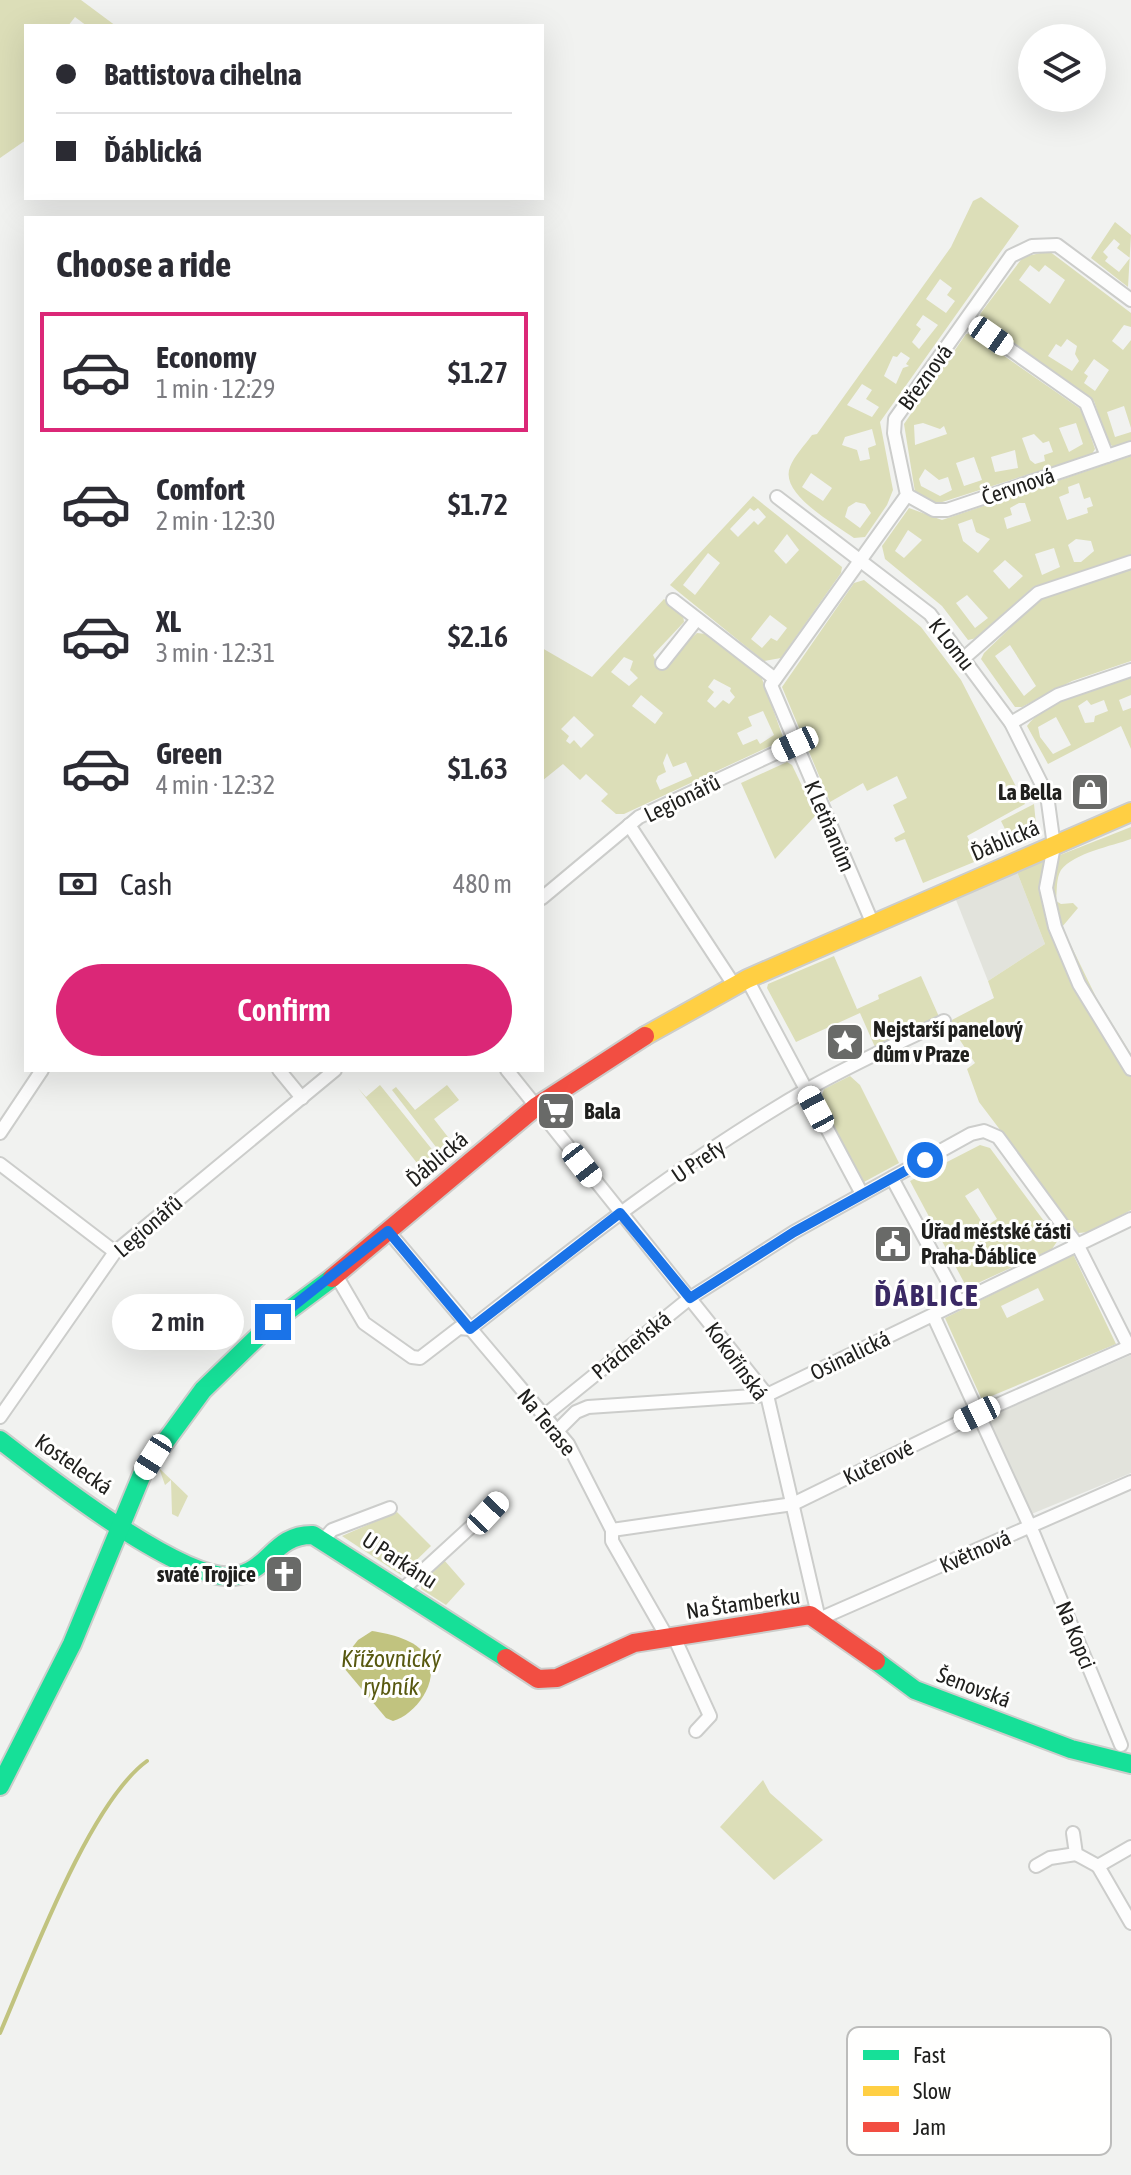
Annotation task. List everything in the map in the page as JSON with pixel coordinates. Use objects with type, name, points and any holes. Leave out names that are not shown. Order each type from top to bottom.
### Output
[{"type":"main road","name":"Ďáblická","points":[[0,1786],[72,1644],[143,1472],[203,1390],[261,1331],[336,1275],[537,1106],[630,1044],[740,982],[1131,812]]},
{"type":"main road","name":"Kostelecká","points":[[0,1440],[71,1495],[121,1526]]},
{"type":"main road","points":[[121,1526],[193,1570],[228,1579],[254,1570],[282,1542],[295,1535],[308,1533],[324,1539]]},
{"type":"main road","name":"U Parkánu","points":[[324,1539],[544,1680],[557,1678],[625,1645],[666,1637]]},
{"type":"main road","name":"Na Štamberku","points":[[666,1637],[800,1615],[819,1619]]},
{"type":"main road","name":"Šenovská","points":[[819,1619],[915,1690],[1071,1749],[1131,1764]]},
{"type":"street","name":"Březnová","points":[[907,495],[894,433],[895,419],[1011,256],[1032,246],[1057,245],[1131,300]]},
{"type":"street","points":[[967,319],[1086,403],[1107,456]]},
{"type":"street","name":"Červnová","points":[[907,495],[934,510],[947,510],[1131,448]]},
{"type":"street","points":[[673,600],[773,682],[907,495]]},
{"type":"street","name":"K Lomu","points":[[777,497],[922,607],[1011,723],[1047,795],[1054,846],[1046,888],[1055,927],[1079,984],[1131,1069]]},
{"type":"street","points":[[964,658],[1038,593],[1131,562]]},
{"type":"street","points":[[662,663],[697,619]]},
{"type":"street","points":[[1011,723],[1058,695],[1131,670]]},
{"type":"street","name":"K Letňanům","points":[[773,682],[795,744],[872,922]]},
{"type":"street","name":"Legionářů","points":[[544,896],[639,817],[795,744]]},
{"type":"street","points":[[629,825],[740,982],[806,1090],[862,1194]]},
{"type":"street","name":"U Prefy","points":[[336,1275],[364,1323],[412,1357],[420,1358],[459,1328],[470,1329],[620,1213],[806,1090],[944,1021]]},
{"type":"street","points":[[0,1133],[41,1072]]},
{"type":"street","points":[[281,1072],[302,1098]]},
{"type":"street","name":"Legionářů","points":[[0,1417],[115,1252],[333,1072]]},
{"type":"street","name":"Kokořínská","points":[[509,1072],[767,1395],[819,1619]]},
{"type":"street","name":"Prácheňská","points":[[544,1416],[690,1298],[862,1194],[971,1134],[984,1131],[998,1137],[1078,1246]]},
{"type":"street","points":[[0,1164],[115,1252]]},
{"type":"street","points":[[892,1178],[959,1302]]},
{"type":"street","name":"Osinalická","points":[[557,1431],[576,1412],[588,1407],[767,1395],[1131,1219]]},
{"type":"street","name":"Na Terase","points":[[388,1231],[577,1457],[612,1530],[612,1541],[666,1637]]},
{"type":"street","points":[[1078,1246],[1130,1346]]},
{"type":"street","name":"Na Kopci","points":[[933,1315],[1029,1526],[1121,1745]]},
{"type":"street","name":"Kučerové","points":[[612,1530],[793,1504],[977,1414],[1130,1346]]},
{"type":"street","name":"Květnová","points":[[819,1619],[1131,1482]]},
{"type":"street","points":[[402,1590],[499,1501]]},
{"type":"street","points":[[324,1539],[332,1530],[390,1508]]},
{"type":"street","name":"Na Štamberku","points":[[666,1637],[710,1716],[696,1731]]},
{"type":"street","points":[[1073,1833],[1076,1854]]},
{"type":"street","points":[[1098,1866],[1131,1847]]},
{"type":"street","points":[[1036,1866],[1050,1858],[1076,1854],[1098,1866],[1131,1923]]},
{"type":"shaded area","points":[[0,0],[81,0],[113,24],[84,24],[75,17],[70,24],[24,24],[24,141],[0,158]]},
{"type":"shaded area","points":[[981,197],[1019,226],[880,422],[893,490],[887,505],[865,537],[854,538],[800,498],[789,477],[790,467],[951,247],[973,201]],"holes":[[[940,279],[952,288],[947,295],[955,301],[946,313],[926,299]],[[923,315],[938,325],[919,349],[912,342],[921,329],[916,325]],[[901,352],[910,358],[906,364],[909,366],[903,368],[896,384],[884,376],[893,356],[897,357]],[[862,384],[872,390],[866,399],[879,407],[872,417],[847,405]],[[872,429],[876,445],[868,448],[870,459],[860,461],[857,450],[842,445],[845,437]],[[811,473],[832,488],[823,501],[802,487]],[[856,502],[865,504],[871,513],[860,528],[845,517],[848,507]]]},
{"type":"shaded area","points":[[1115,222],[1131,235],[1130,258],[1128,287],[1091,258]],"holes":[[[1114,239],[1120,244],[1117,248],[1130,258],[1119,272],[1105,261],[1108,257],[1103,252]]]},
{"type":"shaded area","points":[[1049,251],[1131,313],[1131,327],[1124,325],[1112,341],[1123,350],[1131,340],[1131,428],[1124,406],[1107,412],[1115,437],[1131,432],[1131,441],[1114,447],[1108,443],[1094,401],[983,323],[980,314],[1023,257]],"holes":[[[1030,265],[1039,272],[1045,265],[1065,280],[1050,304],[1019,280]],[[1067,339],[1077,346],[1075,354],[1079,361],[1072,371],[1048,356],[1056,344],[1061,347]],[[1094,359],[1109,370],[1095,391],[1084,383],[1088,376],[1084,373]]]},
{"type":"shaded area","points":[[971,333],[1082,410],[1095,449],[1092,454],[936,504],[915,492],[904,424],[966,334]],"holes":[[[923,423],[940,429],[944,426],[947,434],[915,445],[914,425]],[[1076,423],[1083,444],[1069,452],[1059,428]],[[1034,434],[1043,443],[1049,441],[1053,452],[1044,455],[1045,461],[1035,464],[1030,460],[1022,438]],[[1015,450],[1018,468],[995,472],[991,457]],[[974,457],[982,480],[964,486],[956,463]],[[925,469],[939,480],[948,477],[952,490],[940,496],[921,486],[919,479]]]},
{"type":"shaded area","points":[[1131,456],[1131,555],[1033,587],[977,638],[968,640],[942,606],[885,559],[882,546],[909,508],[942,520]],"holes":[[[1079,483],[1084,499],[1090,497],[1093,506],[1087,508],[1088,513],[1067,520],[1059,497],[1069,493],[1068,487]],[[1025,503],[1031,521],[1007,529],[1004,518],[1012,515],[1010,508]],[[972,519],[976,532],[990,539],[978,553],[963,541],[958,524]],[[908,530],[922,540],[904,558],[895,551]],[[1076,539],[1091,541],[1094,551],[1081,562],[1074,562],[1068,545]],[[1054,548],[1060,567],[1042,575],[1035,554]],[[1005,560],[1023,576],[1009,589],[993,571]],[[967,595],[988,618],[975,628],[956,603]]]},
{"type":"shaded area","points":[[753,496],[842,567],[841,573],[781,658],[764,661],[670,585]],"holes":[[[750,508],[754,511],[758,508],[766,517],[758,525],[754,521],[738,537],[730,529]],[[787,534],[799,550],[786,564],[774,551]],[[708,553],[720,563],[695,595],[683,585]],[[770,615],[787,628],[777,641],[771,638],[762,648],[751,639]]]},
{"type":"shaded area","points":[[1131,569],[1131,661],[1072,681],[1022,707],[1015,707],[981,659],[1040,599]],"holes":[[[1010,645],[1036,686],[1024,696],[995,656]]]},
{"type":"shaded area","points":[[864,580],[921,627],[961,680],[1025,804],[967,836],[979,860],[923,883],[905,839],[896,842],[894,838],[905,832],[893,805],[907,798],[897,776],[867,791],[863,783],[830,802],[782,687],[854,583]]},
{"type":"shaded area","points":[[664,599],[683,615],[684,622],[653,655],[658,665],[669,667],[676,653],[689,640],[697,633],[706,634],[761,676],[783,737],[779,742],[624,814],[616,814],[601,801],[608,794],[586,774],[580,780],[563,764],[544,779],[544,649],[592,677]],"holes":[[[624,657],[633,661],[630,670],[638,678],[629,686],[611,672]],[[714,679],[731,688],[735,697],[729,704],[723,700],[715,708],[707,701],[714,692],[708,687]],[[641,695],[663,713],[655,724],[632,706]],[[763,711],[774,735],[760,744],[757,739],[743,745],[737,733],[752,726],[748,717]],[[574,716],[594,735],[581,748],[574,740],[570,744],[566,741],[569,736],[561,729]],[[667,753],[673,767],[686,762],[692,776],[660,790],[656,781],[666,772],[663,763]]]},
{"type":"shaded area","points":[[1131,677],[1131,695],[1119,700],[1123,711],[1131,708],[1131,749],[1121,726],[1048,764],[1027,726],[1035,717],[1060,702]],"holes":[[[1087,700],[1091,705],[1104,700],[1108,711],[1095,716],[1094,722],[1085,723],[1078,706]],[[1056,717],[1071,745],[1053,754],[1040,737],[1038,727]]]},
{"type":"shaded area","points":[[787,762],[792,765],[816,815],[775,859],[741,783]]},
{"type":"shaded area","points":[[1034,804],[1037,835],[1020,844],[1014,832],[1008,835],[1001,821]]},
{"type":"shaded area","points":[[1131,827],[1131,839],[1075,859],[1061,870],[1057,881],[1056,901],[1073,903],[1078,908],[1062,927],[1097,999],[1131,1054],[1131,1210],[1090,1232],[1078,1233],[979,1102],[967,1069],[975,1063],[948,1022],[994,998],[988,981],[1045,944],[1017,872]]},
{"type":"shaded area","points":[[1017,872],[1045,944],[988,981],[956,900]]},
{"type":"shaded area","points":[[834,956],[857,1009],[879,999],[878,995],[921,976],[940,1019],[875,1047],[860,1013],[796,1042],[767,988],[768,984]]},
{"type":"shaded area","points":[[850,1076],[860,1085],[899,1163],[864,1182],[820,1101],[824,1089]]},
{"type":"shaded area","points":[[380,1085],[443,1163],[428,1177],[358,1088],[366,1097]]},
{"type":"shaded area","points":[[447,1085],[459,1100],[434,1119],[458,1150],[446,1160],[392,1090],[396,1087],[415,1110]]},
{"type":"shaded area","points":[[980,1145],[990,1148],[1058,1240],[1052,1249],[967,1288],[910,1181]],"holes":[[[978,1188],[997,1219],[985,1227],[965,1196]]]},
{"type":"shaded area","points":[[1073,1254],[1116,1344],[982,1400],[945,1318]],"holes":[[[1038,1288],[1044,1300],[1007,1318],[1001,1306]]]},
{"type":"shaded area","points":[[1131,1355],[1131,1473],[1029,1515],[987,1418]]},
{"type":"shaded area","points":[[159,1468],[188,1496],[178,1517],[172,1514],[171,1480],[165,1485]]},
{"type":"shaded area","points":[[397,1512],[431,1546],[401,1575],[342,1536]]},
{"type":"shaded area","points":[[444,1560],[465,1584],[446,1605],[421,1589],[422,1581]]},
{"type":"shaded area","points":[[763,1780],[770,1793],[823,1840],[774,1880],[720,1827]]},
{"type":"water","name":"Křížovnický rybník","points":[[372,1631],[410,1642],[427,1657],[430,1666],[431,1676],[424,1696],[410,1712],[393,1721],[386,1718],[344,1668],[344,1658],[358,1640]]},
{"type":"waterway","points":[[0,2033],[44,1928],[83,1847],[125,1782],[147,1761]]},
{"type":"traffic: fast","points":[[0,1786],[72,1644],[143,1472],[203,1390],[273,1322],[332,1278]]},
{"type":"traffic: fast","points":[[0,1440],[114,1524],[183,1563],[212,1574],[235,1576],[247,1573],[289,1540],[313,1535],[506,1658]]},
{"type":"traffic: fast","points":[[876,1661],[915,1690],[1071,1749],[1131,1764]]},
{"type":"traffic: slow","points":[[645,1036],[747,979],[1131,812]]},
{"type":"traffic: jam","points":[[332,1278],[537,1106],[645,1036]]},
{"type":"traffic: jam","points":[[506,1658],[538,1679],[557,1678],[634,1643],[810,1615],[876,1661]]},
{"type":"place","name":"La Bella","points":[[1090,792]]},
{"type":"place","name":"Nejstarší panelový dům v Praze","points":[[845,1042]]},
{"type":"place","name":"Bala","points":[[556,1111]]},
{"type":"place","name":"Úřad městské části Praha-Ďáblice","points":[[893,1244]]},
{"type":"place","name":"svaté Trojice","points":[[284,1574]]},
{"type":"district","name":"ĎÁBLICE","points":[[927,1295]]},
{"type":"route","points":[[273,1322],[388,1231],[470,1329],[620,1213],[690,1298],[794,1232],[925,1160]]}]
